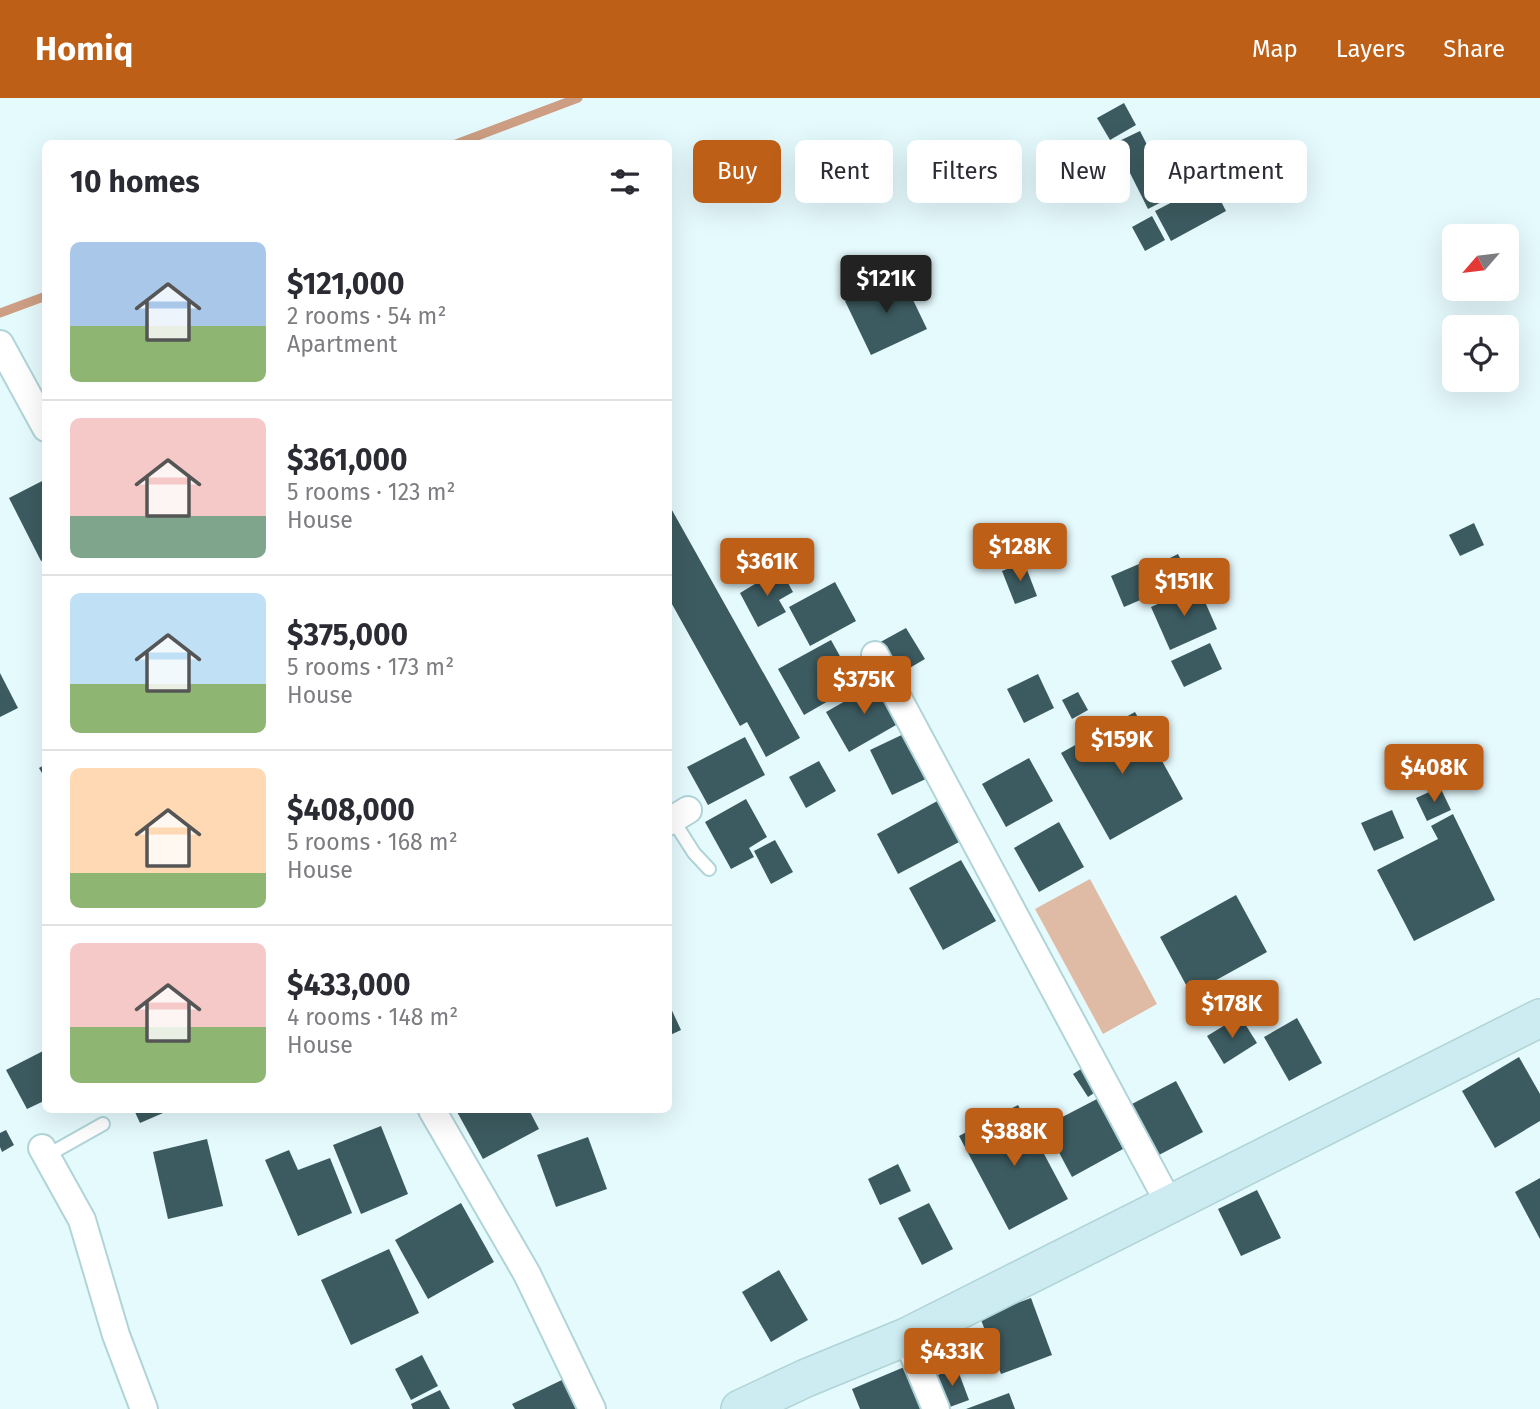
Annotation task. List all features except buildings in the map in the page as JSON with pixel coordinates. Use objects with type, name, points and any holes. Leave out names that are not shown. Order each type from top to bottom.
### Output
[{"type":"street","points":[[0,344],[42,421]]},
{"type":"street","points":[[876,655],[1170,1205]]},
{"type":"street","points":[[740,1409],[905,1337],[1540,1018]]},
{"type":"street","points":[[434,1113],[527,1274],[592,1409]]},
{"type":"street","points":[[45,1151],[82,1220],[116,1335],[144,1409]]},
{"type":"street","points":[[905,1337],[936,1409]]},
{"type":"lane","points":[[676,817],[694,853],[709,869]]},
{"type":"lane","points":[[45,1151],[103,1124]]},
{"type":"shaded area","points":[[1090,879],[1157,1004],[1103,1034],[1035,909]]},
{"type":"waterway","points":[[467,140],[578,98]]},
{"type":"waterway","points":[[0,313],[42,297]]}]
